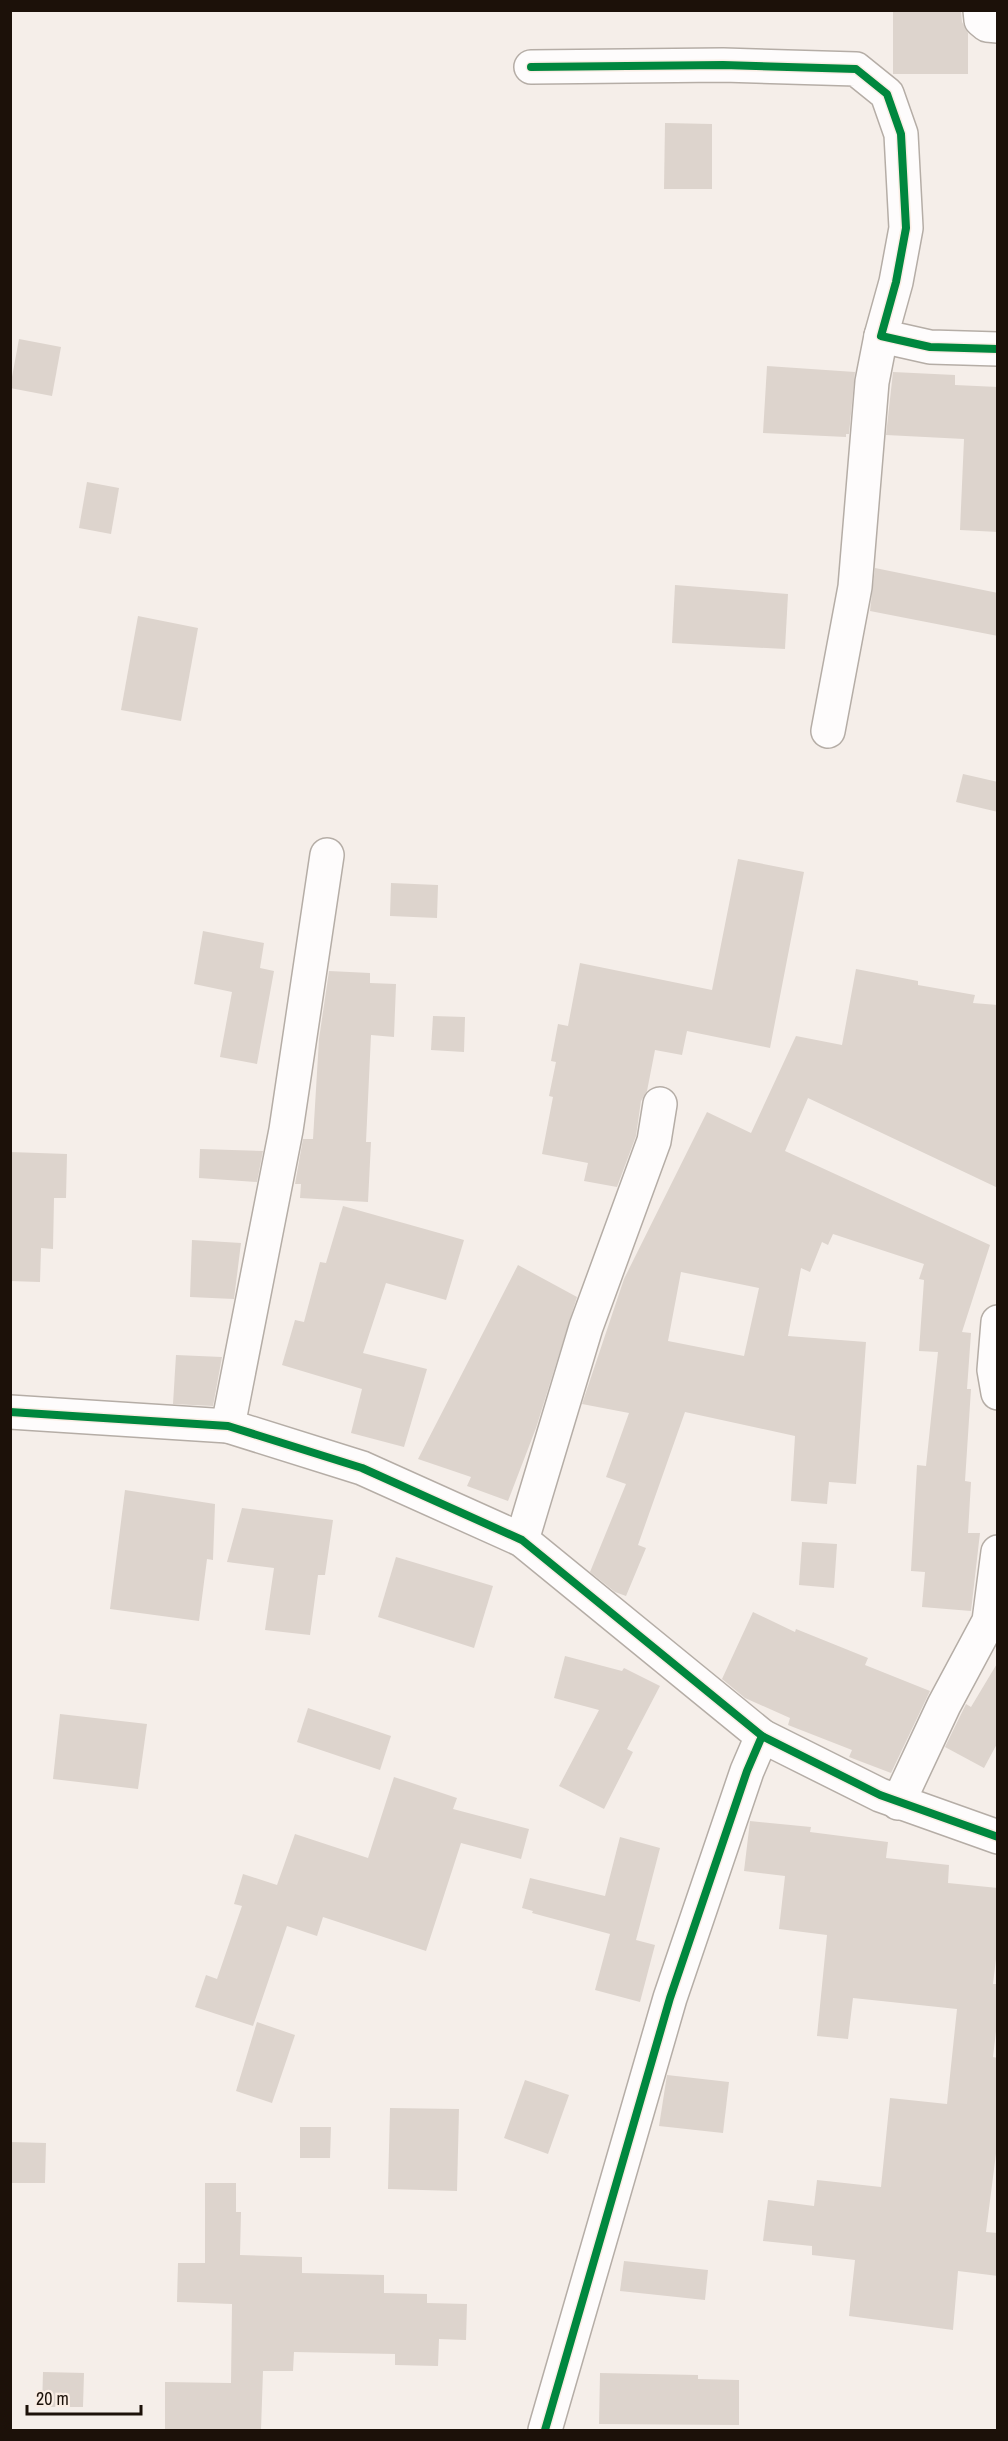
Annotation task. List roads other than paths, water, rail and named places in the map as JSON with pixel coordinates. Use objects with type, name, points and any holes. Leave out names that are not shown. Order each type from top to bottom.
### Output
[{"type":"street","points":[[980,10],[981,20],[987,25],[998,26]]},
{"type":"street","points":[[531,67],[723,65],[856,69],[887,94],[901,134],[906,228],[896,282],[880,336],[872,382],[855,587],[828,731]]},
{"type":"street","points":[[880,336],[930,346],[998,349]]},
{"type":"street","points":[[228,1426],[286,1130],[327,855]]},
{"type":"street","points":[[522,1540],[586,1327],[654,1141],[660,1104]]},
{"type":"street","points":[[998,1322],[994,1370],[998,1393]]},
{"type":"street","points":[[10,1412],[228,1426],[362,1468],[522,1540],[762,1736],[898,1803],[998,1837]]},
{"type":"street","points":[[898,1803],[944,1705],[989,1622],[998,1552]]},
{"type":"street","points":[[545,2430],[670,1998],[747,1771],[762,1736]]}]
